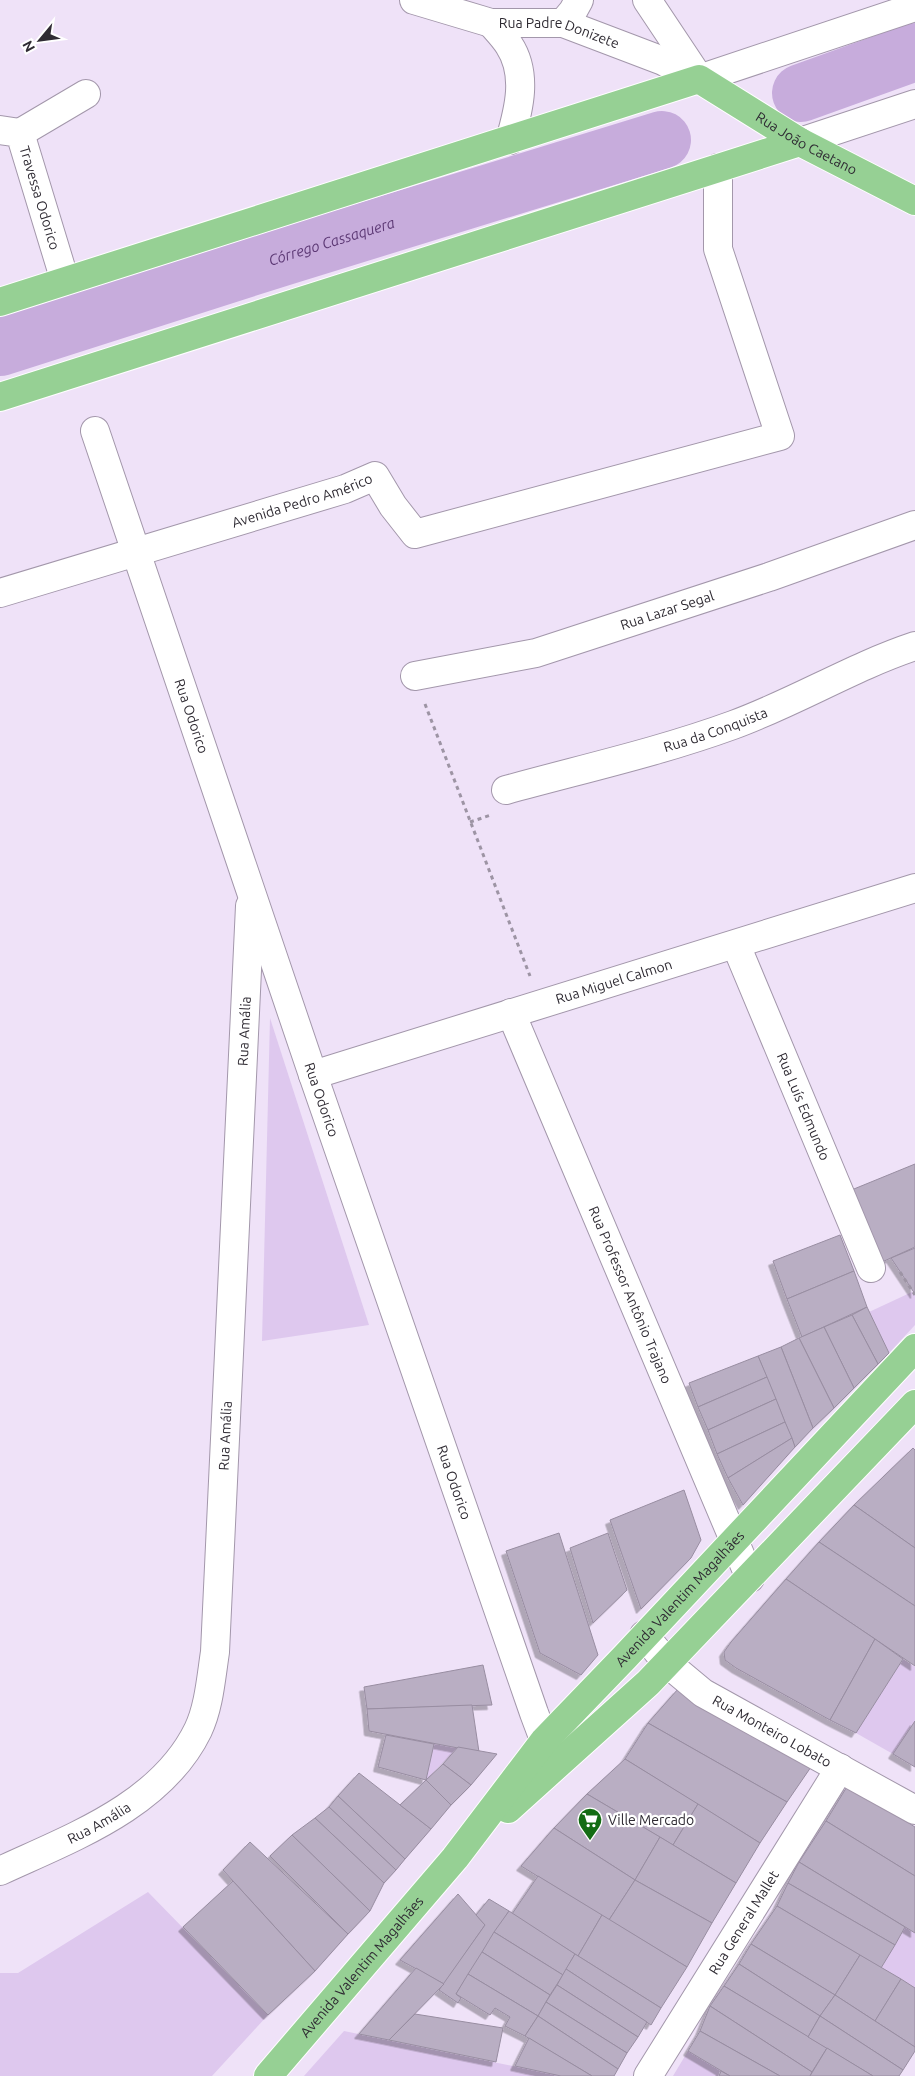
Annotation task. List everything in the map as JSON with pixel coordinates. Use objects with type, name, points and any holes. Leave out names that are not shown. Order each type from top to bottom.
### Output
[{"type":"main road","points":[[0,302],[699,79]]},
{"type":"main road","name":"Rua João Caetano","points":[[699,79],[800,142],[915,201]]},
{"type":"main road","points":[[0,397],[800,142]]},
{"type":"main road","name":"Avenida Valentim Magalhães","points":[[268,2076],[455,1858],[544,1741],[915,1348]]},
{"type":"main road","name":"Avenida Valentim Magalhães","points":[[455,1858],[554,1766],[648,1683],[915,1404]]},
{"type":"street","name":"Rua Padre Donizete","points":[[414,0],[491,23],[563,23],[663,61],[699,79]]},
{"type":"street","points":[[563,23],[579,0]]},
{"type":"street","points":[[647,0],[699,79],[915,7]]},
{"type":"street","points":[[491,23],[509,45],[517,63],[520,85],[520,108],[510,140]]},
{"type":"street","points":[[10,131],[86,94]]},
{"type":"street","points":[[800,142],[915,104]]},
{"type":"street","name":"Travessa Odorico","points":[[10,131],[65,281]]},
{"type":"street","name":"Avenida Pedro Américo","points":[[0,593],[345,489],[375,476],[393,506],[415,534],[780,436],[718,249],[718,168]]},
{"type":"street","name":"Rua Odorico","points":[[95,431],[312,1075],[554,1766]]},
{"type":"street","name":"Rua Lazar Segal","points":[[415,676],[536,652],[769,577],[915,525]]},
{"type":"street","name":"Rua da Conquista","points":[[506,790],[669,746],[733,725],[779,707],[888,655],[915,646]]},
{"type":"street","name":"Rua Miguel Calmon","points":[[312,1075],[915,888]]},
{"type":"street","name":"Rua Amália","points":[[0,1871],[101,1825],[140,1798],[177,1764],[198,1730],[210,1692],[214,1652],[250,890]]},
{"type":"street","name":"Rua Luís Edmundo","points":[[736,945],[883,1266]]},
{"type":"street","name":"Rua Professor Antônio Trajano","points":[[511,1013],[750,1578]]},
{"type":"street","name":"Rua Monteiro Lobato","points":[[644,1635],[667,1664],[703,1693],[915,1810]]},
{"type":"street","name":"Rua General Mallet","points":[[648,2076],[840,1768]]},
{"type":"path","points":[[415,676],[541,1005]]},
{"type":"path","points":[[883,1266],[915,1294]]},
{"type":"shaded area","points":[[270,1018],[369,1325],[262,1341]]},
{"type":"shaded area","points":[[912,1292],[915,1294],[915,1325],[889,1353],[869,1312]]},
{"type":"shaded area","points":[[903,1659],[915,1667],[915,1721],[893,1754],[856,1733]]},
{"type":"shaded area","points":[[434,1744],[458,1747],[426,1780]]},
{"type":"shaded area","points":[[148,1892],[268,2015],[212,2076],[0,2076],[0,1973],[18,1973]]},
{"type":"shaded area","points":[[905,1927],[915,1933],[915,1988],[881,1968]]},
{"type":"shaded area","points":[[344,2031],[561,2076],[304,2076]]},
{"type":"shaded area","points":[[688,2051],[720,2070],[718,2076],[673,2076]]},
{"type":"building","points":[[915,1164],[915,1247],[882,1262],[849,1191]]},
{"type":"building","points":[[840,1235],[854,1271],[787,1299],[773,1261]]},
{"type":"building","points":[[915,1248],[915,1294],[891,1258]]},
{"type":"building","points":[[854,1271],[867,1307],[802,1337],[787,1299]]},
{"type":"building","points":[[867,1307],[889,1353],[878,1364],[852,1315]]},
{"type":"building","points":[[852,1315],[878,1364],[854,1388],[824,1327]]},
{"type":"building","points":[[824,1327],[854,1388],[834,1408],[799,1338]]},
{"type":"building","points":[[799,1338],[834,1408],[813,1428],[781,1347]]},
{"type":"building","points":[[781,1347],[813,1428],[795,1447],[758,1356]]},
{"type":"building","points":[[758,1356],[767,1377],[698,1407],[689,1383]]},
{"type":"building","points":[[767,1377],[776,1399],[708,1430],[698,1407]]},
{"type":"building","points":[[776,1399],[785,1422],[717,1454],[708,1430]]},
{"type":"building","points":[[785,1422],[792,1438],[728,1478],[717,1454]]},
{"type":"building","points":[[792,1438],[795,1447],[743,1505],[728,1478]]},
{"type":"building","points":[[913,1448],[915,1450],[915,1548],[854,1505]]},
{"type":"building","points":[[684,1490],[701,1540],[691,1558],[641,1609],[610,1520]]},
{"type":"building","points":[[854,1505],[915,1548],[915,1606],[819,1542]]},
{"type":"building","points":[[559,1533],[598,1655],[581,1675],[540,1653],[506,1551]]},
{"type":"building","points":[[608,1533],[627,1590],[593,1623],[570,1548]]},
{"type":"building","points":[[819,1542],[915,1606],[915,1666],[786,1579]]},
{"type":"building","points":[[786,1579],[875,1639],[830,1720],[725,1660],[724,1652],[731,1642]]},
{"type":"building","points":[[875,1639],[903,1659],[856,1733],[830,1720]]},
{"type":"building","points":[[483,1665],[492,1705],[367,1709],[364,1687]]},
{"type":"building","points":[[678,1689],[811,1767],[787,1802],[648,1723]]},
{"type":"building","points":[[472,1705],[479,1752],[369,1731],[367,1709]]},
{"type":"building","points":[[915,1721],[915,1767],[893,1754]]},
{"type":"building","points":[[648,1723],[787,1802],[760,1843],[625,1759]]},
{"type":"building","points":[[386,1735],[434,1744],[426,1780],[378,1767]]},
{"type":"building","points":[[458,1747],[497,1754],[471,1785],[443,1764]]},
{"type":"building","points":[[625,1759],[698,1804],[673,1845],[587,1794]]},
{"type":"building","points":[[443,1764],[471,1785],[451,1805],[426,1780]]},
{"type":"building","points":[[359,1773],[431,1829],[405,1859],[338,1796]]},
{"type":"building","points":[[426,1780],[451,1805],[431,1829],[400,1805]]},
{"type":"building","points":[[848,1785],[915,1827],[915,1876],[826,1821]]},
{"type":"building","points":[[587,1794],[660,1837],[635,1880],[554,1828]]},
{"type":"building","points":[[338,1796],[405,1859],[396,1870],[329,1807]]},
{"type":"building","points":[[698,1804],[760,1843],[736,1883],[673,1845]]},
{"type":"building","points":[[329,1807],[396,1870],[384,1883],[315,1818]]},
{"type":"building","points":[[315,1818],[384,1883],[370,1911],[292,1835]]},
{"type":"building","points":[[826,1821],[915,1876],[915,1933],[799,1862]]},
{"type":"building","points":[[554,1828],[635,1880],[609,1920],[521,1866]]},
{"type":"building","points":[[292,1835],[370,1911],[348,1934],[270,1856]]},
{"type":"building","points":[[660,1837],[736,1883],[712,1923],[635,1880]]},
{"type":"building","points":[[250,1842],[348,1934],[315,1971],[223,1870]]},
{"type":"building","points":[[799,1862],[905,1927],[895,1945],[788,1883]]},
{"type":"building","points":[[538,1876],[602,1915],[578,1956],[512,1914]]},
{"type":"building","points":[[635,1880],[712,1923],[687,1967],[609,1920]]},
{"type":"building","points":[[233,1881],[315,1971],[268,2015],[183,1927]]},
{"type":"building","points":[[788,1883],[895,1945],[881,1968],[777,1906]]},
{"type":"building","points":[[458,1894],[485,1925],[444,1984],[400,1960]]},
{"type":"building","points":[[489,1899],[509,1911],[456,1994],[461,1998],[458,2003],[439,1990],[485,1925],[476,1915]]},
{"type":"building","points":[[777,1906],[860,1955],[835,1995],[751,1944]]},
{"type":"building","points":[[509,1911],[575,1954],[563,1975],[494,1932]]},
{"type":"building","points":[[602,1915],[687,1967],[661,2008],[578,1956]]},
{"type":"building","points":[[494,1932],[563,1975],[550,1995],[482,1952]]},
{"type":"building","points":[[751,1944],[835,1995],[820,2016],[739,1964]]},
{"type":"building","points":[[482,1952],[550,1995],[538,2016],[468,1974]]},
{"type":"building","points":[[575,1954],[661,2008],[651,2025],[566,1969]]},
{"type":"building","points":[[860,1955],[901,1979],[875,2021],[835,1995]]},
{"type":"building","points":[[739,1964],[820,2016],[808,2037],[724,1986]]},
{"type":"building","points":[[416,1968],[444,1984],[389,2040],[359,2034]]},
{"type":"building","points":[[566,1969],[647,2022],[638,2037],[557,1985]]},
{"type":"building","points":[[468,1974],[538,2016],[525,2036],[505,2026],[510,2017],[495,2008],[490,2015],[456,1994]]},
{"type":"building","points":[[901,1979],[915,1988],[915,2047],[875,2021]]},
{"type":"building","points":[[557,1985],[638,2037],[627,2053],[546,2002]]},
{"type":"building","points":[[724,1986],[827,2048],[812,2072],[710,2006]]},
{"type":"building","points":[[835,1995],[915,2047],[915,2051],[903,2070],[820,2016]]},
{"type":"building","points":[[546,2002],[627,2053],[618,2069],[538,2016]]},
{"type":"building","points":[[710,2006],[812,2072],[810,2076],[780,2076],[700,2031]]},
{"type":"building","points":[[415,2014],[503,2028],[496,2062],[389,2040]]},
{"type":"building","points":[[538,2016],[618,2069],[614,2076],[592,2076],[525,2036]]},
{"type":"building","points":[[820,2016],[903,2070],[899,2076],[873,2076],[808,2037]]},
{"type":"building","points":[[700,2031],[780,2076],[730,2076],[688,2051]]},
{"type":"building","points":[[529,2038],[592,2076],[561,2076],[515,2066]]},
{"type":"building","points":[[827,2048],[873,2076],[810,2076]]},
{"type":"building","points":[[721,2071],[730,2076],[719,2076]]},
{"type":"waterway","name":"Córrego Cassaquera","points":[[801,93],[915,52]]},
{"type":"waterway","name":"Córrego Cassaquera","points":[[0,347],[285,256],[662,140]]},
{"type":"place","name":"Ville Mercado","points":[[590,1841]]}]
